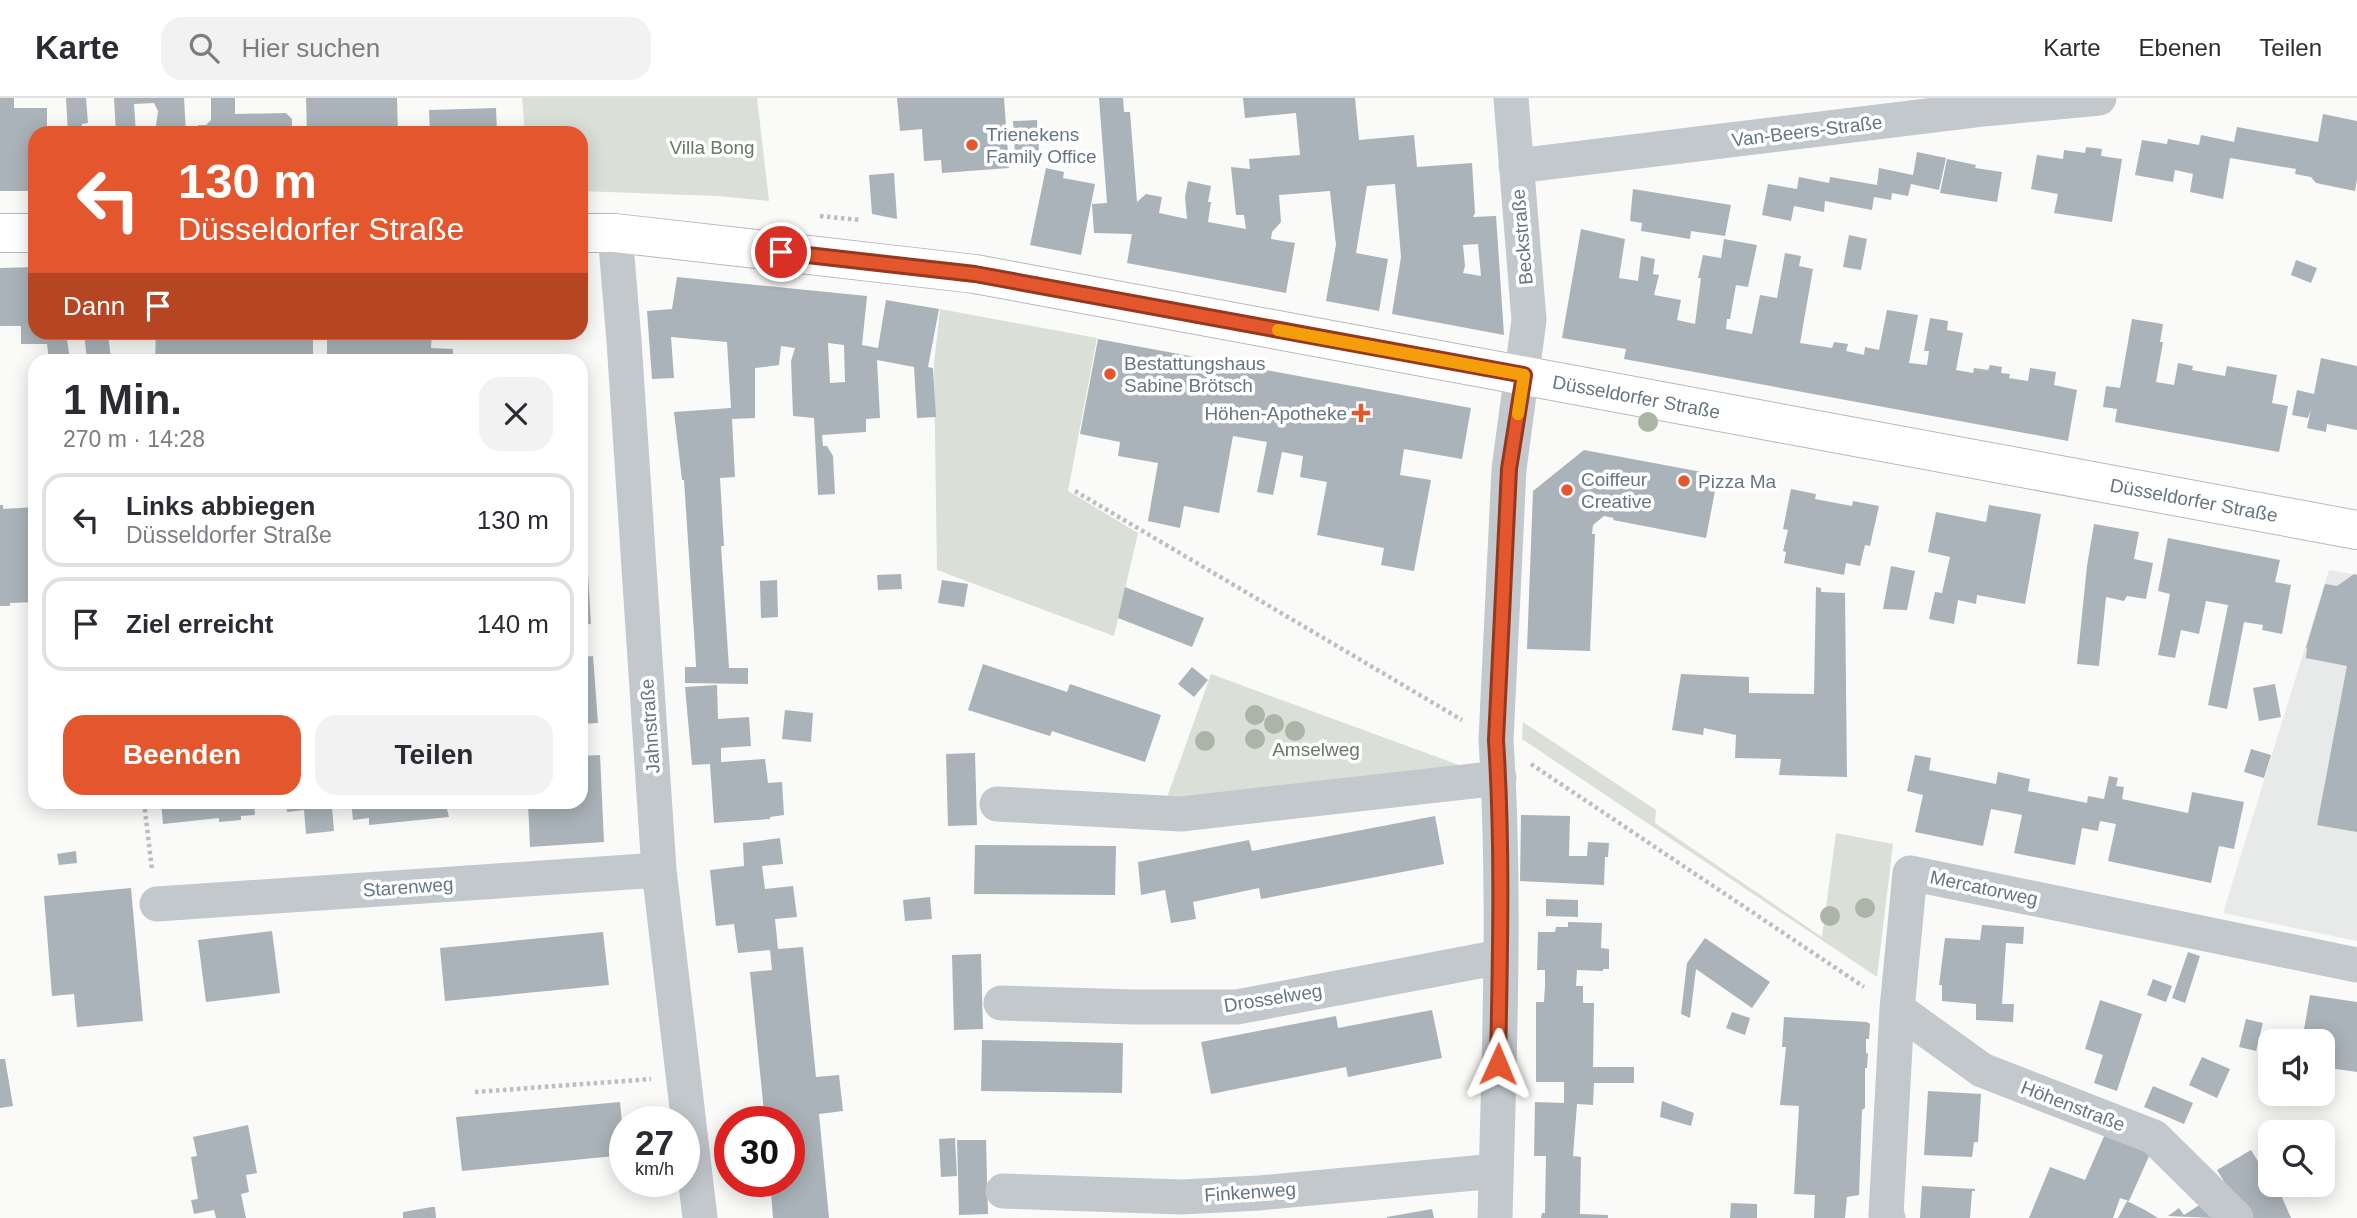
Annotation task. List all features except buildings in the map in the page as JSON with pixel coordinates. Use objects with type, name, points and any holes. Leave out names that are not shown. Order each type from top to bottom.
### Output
[{"type":"main road","points":[[0,233],[28,233]]},
{"type":"main road","name":"Düsseldorfer Straße","points":[[598,233],[975,274],[2357,530]]},
{"type":"street","name":"Beckstraße","points":[[1495,1218],[1500,957],[1499,778],[1496,740],[1509,469],[1524,375],[1529,320],[1511,98]]},
{"type":"street","name":"Van-Beers-Straße","points":[[1516,166],[1984,109],[2099,98]]},
{"type":"street","name":"Jahnstraße","points":[[598,233],[625,355],[659,870],[700,1218]]},
{"type":"street","points":[[997,804],[1181,814],[1499,778]]},
{"type":"street","name":"Starenweg","points":[[157,904],[659,870]]},
{"type":"street","name":"Mercatorweg","points":[[1888,1218],[1897,1009],[1910,873],[2357,965]]},
{"type":"street","name":"Drosselweg","points":[[1001,1003],[1237,1007],[1500,957]]},
{"type":"street","name":"Höhenstraße","points":[[1897,1009],[1982,1070],[2154,1137],[2236,1218]]},
{"type":"street","name":"Finkenweg","points":[[1003,1191],[1182,1197],[1496,1171]]},
{"type":"path","points":[[1075,491],[1496,740],[1897,1009]]},
{"type":"path","points":[[145,809],[157,904]]},
{"type":"path","points":[[475,1093],[683,1077]]},
{"type":"shaded area","points":[[2329,570],[2357,575],[2357,941],[2223,913]]},
{"type":"green space","name":"Villa Bong","points":[[522,98],[757,98],[769,201],[717,196],[588,191],[588,126],[524,126]]},
{"type":"green space","points":[[940,309],[1097,338],[1068,491],[1138,533],[1114,636],[937,570],[934,364]]},
{"type":"green space","name":"Amselweg","points":[[1211,674],[1459,765],[1437,775],[1165,803]]},
{"type":"green space","points":[[1523,722],[1656,810],[1655,823],[1822,937],[1836,833],[1893,844],[1877,977],[1522,739]]},
{"type":"slow traffic","points":[[1278,330],[1524,375],[1518,414]]},
{"type":"place","name":"Trienekens Family Office","points":[[972,145]]},
{"type":"place","name":"Bestattungshaus Sabine Brötsch","points":[[1110,374]]},
{"type":"place","name":"Höhen-Apotheke","points":[[1361,413]]},
{"type":"place","name":"Pizza Ma","points":[[1684,481]]},
{"type":"place","name":"Coiffeur Creative","points":[[1567,490]]},
{"type":"route","points":[[781,252],[975,274],[1524,375],[1509,469],[1496,740],[1499,778],[1498,1064]]}]
